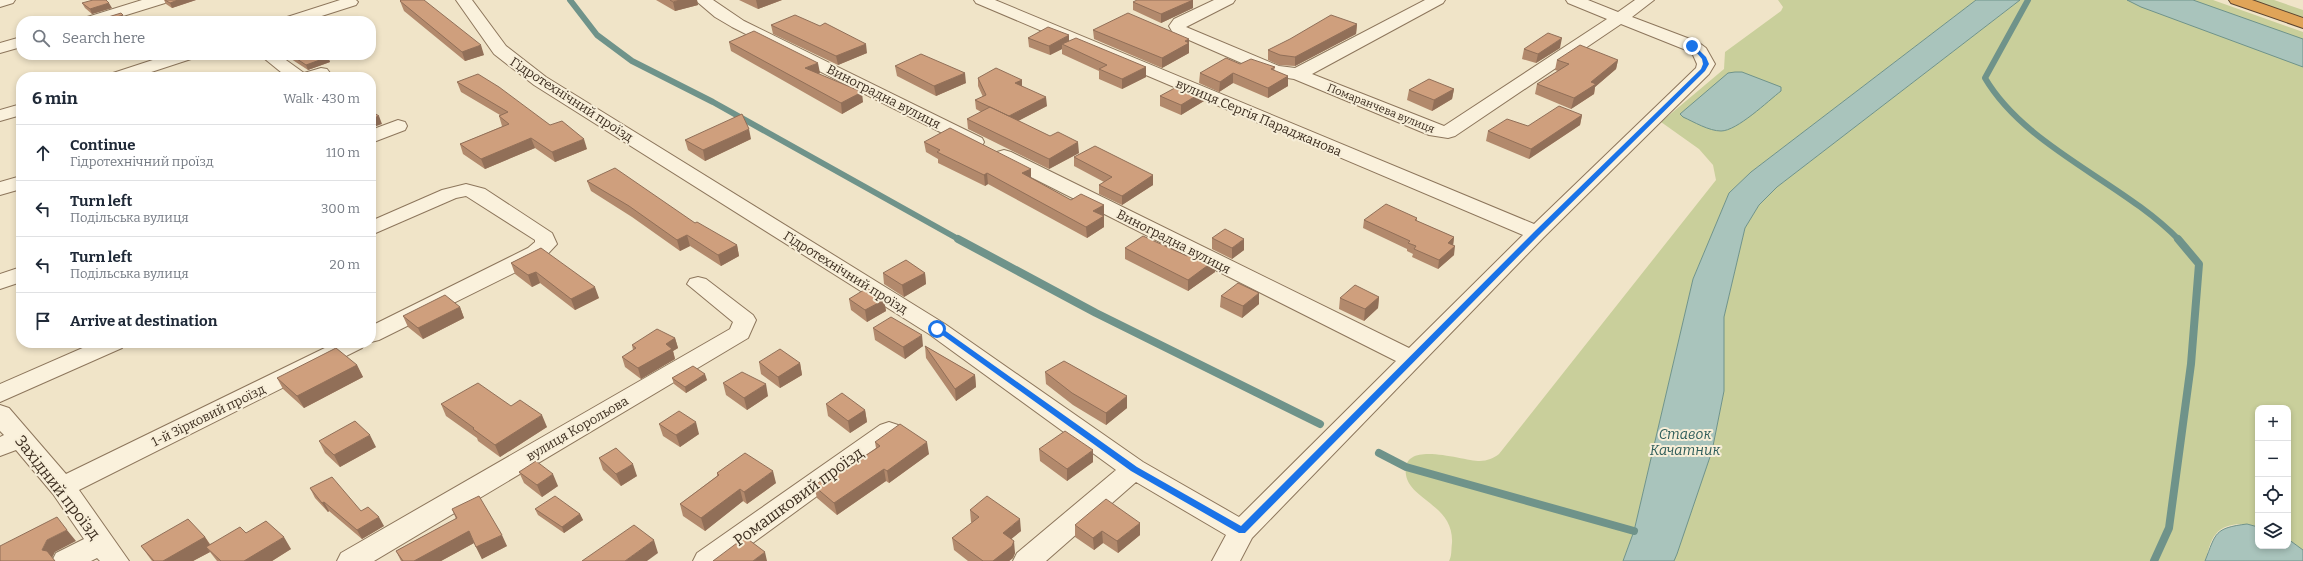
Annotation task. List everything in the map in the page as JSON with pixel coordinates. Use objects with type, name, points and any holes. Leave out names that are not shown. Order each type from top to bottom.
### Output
[{"type":"highway","points":[[2237,0],[2303,23]]},
{"type":"highway","points":[[2274,0],[2303,10]]},
{"type":"street","points":[[0,2],[7,0]]},
{"type":"street","points":[[106,16],[159,0]]},
{"type":"street","name":"Гідротехнічний проїзд","points":[[464,0],[500,50],[540,81],[937,329],[1134,469],[1242,530]]},
{"type":"street","name":"Виноградна вулиця","points":[[703,0],[718,12],[738,24],[1411,359]]},
{"type":"street","name":"вулиця Сергія Параджанова","points":[[982,0],[1537,233]]},
{"type":"street","name":"Помаранчева вулиця","points":[[1227,0],[1180,22],[1177,26],[1179,30],[1275,71],[1298,74],[1436,131],[1448,132],[1646,0]]},
{"type":"street","points":[[1298,74],[1437,0]]},
{"type":"street","points":[[1226,561],[1242,530],[1537,233],[1703,70],[1706,64],[1704,58],[1692,46],[1574,0]]},
{"type":"street","points":[[306,16],[350,2]]},
{"type":"street","points":[[0,48],[16,43]]},
{"type":"street","points":[[133,72],[171,60]]},
{"type":"street","points":[[275,60],[291,72]]},
{"type":"street","points":[[0,116],[16,111]]},
{"type":"street","points":[[376,134],[398,126]]},
{"type":"street","points":[[0,190],[16,184]]},
{"type":"street","points":[[376,226],[449,194],[466,190],[478,193],[545,237],[546,244],[536,253],[376,333]]},
{"type":"street","points":[[0,282],[16,276]]},
{"type":"street","name":"вулиця Корольова","points":[[351,561],[740,333],[746,320],[698,284]]},
{"type":"street","points":[[0,394],[103,348]]},
{"type":"street","name":"1-й Зірковий проїзд","points":[[62,487],[344,348]]},
{"type":"street","name":"Західний проїзд","points":[[0,414],[10,443],[62,487],[108,552]]},
{"type":"street","name":"Ромашковий проїзд","points":[[707,561],[889,431]]},
{"type":"street","points":[[1028,561],[1134,469]]},
{"type":"street","points":[[66,561],[108,552]]},
{"type":"green space","points":[[1778,0],[1976,0],[1751,172],[1729,193],[1693,279],[1634,531],[1623,561],[1449,561],[1452,543],[1451,530],[1439,511],[1409,484],[1406,475],[1407,464],[1412,457],[1422,454],[1434,454],[1480,461],[1490,459],[1499,454],[1716,180],[1713,165],[1699,149],[1661,122],[1724,69],[1725,52],[1781,11],[1783,7]]},
{"type":"green space","points":[[2020,0],[2213,0],[2303,32],[2303,550],[2291,541],[2291,405],[2255,405],[2255,526],[2236,524],[2220,530],[2212,540],[2205,561],[1674,561],[1712,451],[1724,391],[1724,317],[1745,228],[1759,205],[1777,187]]},
{"type":"green space","points":[[2237,0],[2274,0],[2303,10],[2303,23]]},
{"type":"water","name":"Ставок Качатник","points":[[1976,0],[2020,0],[1777,187],[1759,205],[1745,228],[1724,317],[1724,391],[1712,451],[1677,554],[1674,561],[1623,561],[1634,531],[1693,279],[1729,193],[1751,172]]},
{"type":"water","points":[[2127,0],[2193,0],[2303,39],[2303,67],[2141,7]]},
{"type":"water","points":[[1742,72],[1781,87],[1781,91],[1744,121],[1728,130],[1716,131],[1707,128],[1683,117],[1680,114],[1728,73]]},
{"type":"water","points":[[2247,524],[2255,526],[2255,549],[2291,549],[2291,541],[2303,550],[2303,561],[2205,561],[2214,538],[2222,530]]},
{"type":"building","points":[[93,0],[106,0],[109,3],[90,9],[82,3]]},
{"type":"building","points":[[165,0],[178,0],[170,3]]},
{"type":"building","points":[[424,0],[481,45],[462,52],[400,1]]},
{"type":"building","points":[[1137,0],[1193,0],[1161,14],[1133,2]]},
{"type":"building","points":[[121,13],[123,15],[120,16],[111,16]]},
{"type":"building","points":[[1128,13],[1189,39],[1185,41],[1189,43],[1162,58],[1093,30]]},
{"type":"building","points":[[795,15],[820,26],[825,23],[866,44],[836,56],[771,25]]},
{"type":"building","points":[[1331,15],[1357,24],[1295,57],[1280,55],[1268,50],[1290,39]]},
{"type":"building","points":[[1048,27],[1069,35],[1049,46],[1028,38]]},
{"type":"building","points":[[754,31],[818,63],[805,68],[862,92],[841,103],[729,42]]},
{"type":"building","points":[[1548,33],[1562,38],[1538,54],[1524,49]]},
{"type":"building","points":[[1076,38],[1146,67],[1122,79],[1099,69],[1107,65],[1062,44]]},
{"type":"building","points":[[1580,45],[1618,60],[1591,82],[1596,84],[1574,98],[1537,84],[1569,64],[1557,60]]},
{"type":"building","points":[[921,54],[965,73],[934,86],[895,66]]},
{"type":"building","points":[[1226,58],[1240,64],[1251,59],[1275,67],[1271,69],[1288,76],[1268,88],[1233,73],[1220,82],[1200,73]]},
{"type":"building","points":[[298,60],[320,60],[306,65]]},
{"type":"building","points":[[996,68],[1022,80],[1015,83],[1046,97],[1009,116],[975,100],[986,95],[978,78]]},
{"type":"building","points":[[478,74],[499,87],[550,125],[562,121],[584,139],[552,152],[531,138],[481,159],[460,144],[509,124],[499,116],[508,112],[457,82]]},
{"type":"building","points":[[1429,79],[1454,89],[1434,100],[1409,90]]},
{"type":"building","points":[[1184,83],[1204,91],[1181,105],[1160,96]]},
{"type":"building","points":[[1559,106],[1582,115],[1531,149],[1488,131],[1507,119],[1528,126]]},
{"type":"building","points":[[990,107],[1050,136],[1058,132],[1078,142],[1049,159],[967,119]]},
{"type":"building","points":[[742,114],[749,129],[703,150],[685,140]]},
{"type":"building","points":[[950,128],[1031,169],[1022,173],[1071,200],[1081,194],[1104,205],[1093,211],[1104,216],[1086,227],[987,173],[984,175],[937,152],[940,150],[924,142]]},
{"type":"building","points":[[1095,146],[1153,175],[1122,196],[1099,185],[1112,177],[1074,157]]},
{"type":"building","points":[[615,168],[695,223],[697,222],[737,245],[718,255],[687,235],[677,240],[629,206],[587,181]]},
{"type":"building","points":[[1386,204],[1417,218],[1415,220],[1454,237],[1448,243],[1455,246],[1439,260],[1414,249],[1416,246],[1408,243],[1410,241],[1364,220]]},
{"type":"building","points":[[1225,229],[1244,239],[1232,248],[1212,238]]},
{"type":"building","points":[[1143,236],[1187,256],[1195,250],[1215,260],[1188,280],[1125,248]]},
{"type":"building","points":[[541,248],[595,287],[571,299],[536,272],[528,275],[511,263]]},
{"type":"building","points":[[906,260],[925,273],[902,285],[883,273]]},
{"type":"building","points":[[1238,283],[1259,293],[1243,306],[1221,296]]},
{"type":"building","points":[[1355,285],[1379,297],[1365,309],[1340,298]]},
{"type":"building","points":[[867,288],[884,300],[865,310],[849,299]]},
{"type":"building","points":[[445,295],[460,307],[418,328],[403,316]]},
{"type":"building","points":[[891,317],[922,335],[903,347],[873,328]]},
{"type":"building","points":[[657,329],[675,338],[666,344],[672,349],[638,368],[622,357],[636,348],[632,345]]},
{"type":"building","points":[[925,346],[975,375],[955,389]]},
{"type":"building","points":[[336,348],[357,365],[297,396],[277,378]]},
{"type":"building","points":[[780,349],[800,363],[778,377],[759,362]]},
{"type":"building","points":[[1064,361],[1127,396],[1106,413],[1072,393],[1045,372]]},
{"type":"building","points":[[693,366],[705,374],[685,387],[672,378]]},
{"type":"building","points":[[742,372],[766,384],[744,398],[723,383]]},
{"type":"building","points":[[478,383],[511,406],[520,400],[542,415],[495,445],[441,404]]},
{"type":"building","points":[[842,393],[865,410],[848,421],[826,404]]},
{"type":"building","points":[[679,411],[696,422],[676,435],[659,424]]},
{"type":"building","points":[[355,421],[370,435],[334,455],[319,441]]},
{"type":"building","points":[[900,424],[927,442],[887,471],[884,469],[834,503],[814,486],[840,467],[844,470],[880,446],[875,442]]},
{"type":"building","points":[[1065,431],[1093,450],[1067,469],[1039,449]]},
{"type":"building","points":[[616,448],[633,464],[616,474],[599,458]]},
{"type":"building","points":[[745,453],[773,471],[744,492],[740,489],[701,518],[680,504],[719,475],[717,473]]},
{"type":"building","points":[[536,461],[553,474],[537,485],[519,472]]},
{"type":"building","points":[[332,477],[361,511],[368,507],[379,517],[357,530],[324,502],[322,503],[310,488]]},
{"type":"building","points":[[479,496],[502,535],[476,547],[469,531],[414,561],[403,561],[396,551],[457,518],[452,509]]},
{"type":"building","points":[[555,496],[580,514],[562,527],[535,509]]},
{"type":"building","points":[[987,496],[1020,519],[1003,533],[1014,541],[1012,546],[993,561],[983,561],[952,538],[979,517],[970,510]]},
{"type":"building","points":[[1106,499],[1140,523],[1117,541],[1102,531],[1093,538],[1075,525]]},
{"type":"building","points":[[57,517],[67,530],[47,540],[42,550],[47,551],[55,561],[0,561],[0,546]]},
{"type":"building","points":[[188,519],[205,537],[163,561],[154,561],[141,546]]},
{"type":"building","points":[[266,521],[284,537],[244,561],[221,561],[206,547],[240,527],[246,533]]},
{"type":"building","points":[[634,525],[654,540],[625,561],[582,561]]},
{"type":"building","points":[[745,537],[765,552],[753,561],[713,561]]},
{"type":"waterway","points":[[570,0],[597,35],[632,61],[713,102],[960,240]]},
{"type":"waterway","points":[[2028,0],[1985,78],[2003,103],[2025,125],[2076,164],[2131,200],[2156,219],[2178,239]]},
{"type":"waterway","points":[[958,239],[1096,313],[1320,424]]},
{"type":"waterway","points":[[2154,561],[2169,528],[2191,364],[2199,264],[2178,239]]},
{"type":"waterway","points":[[1379,453],[1406,467],[1634,531]]},
{"type":"route","points":[[937,329],[1134,469],[1242,530],[1537,233],[1703,70],[1706,64],[1704,58],[1700,52],[1692,46]]}]
